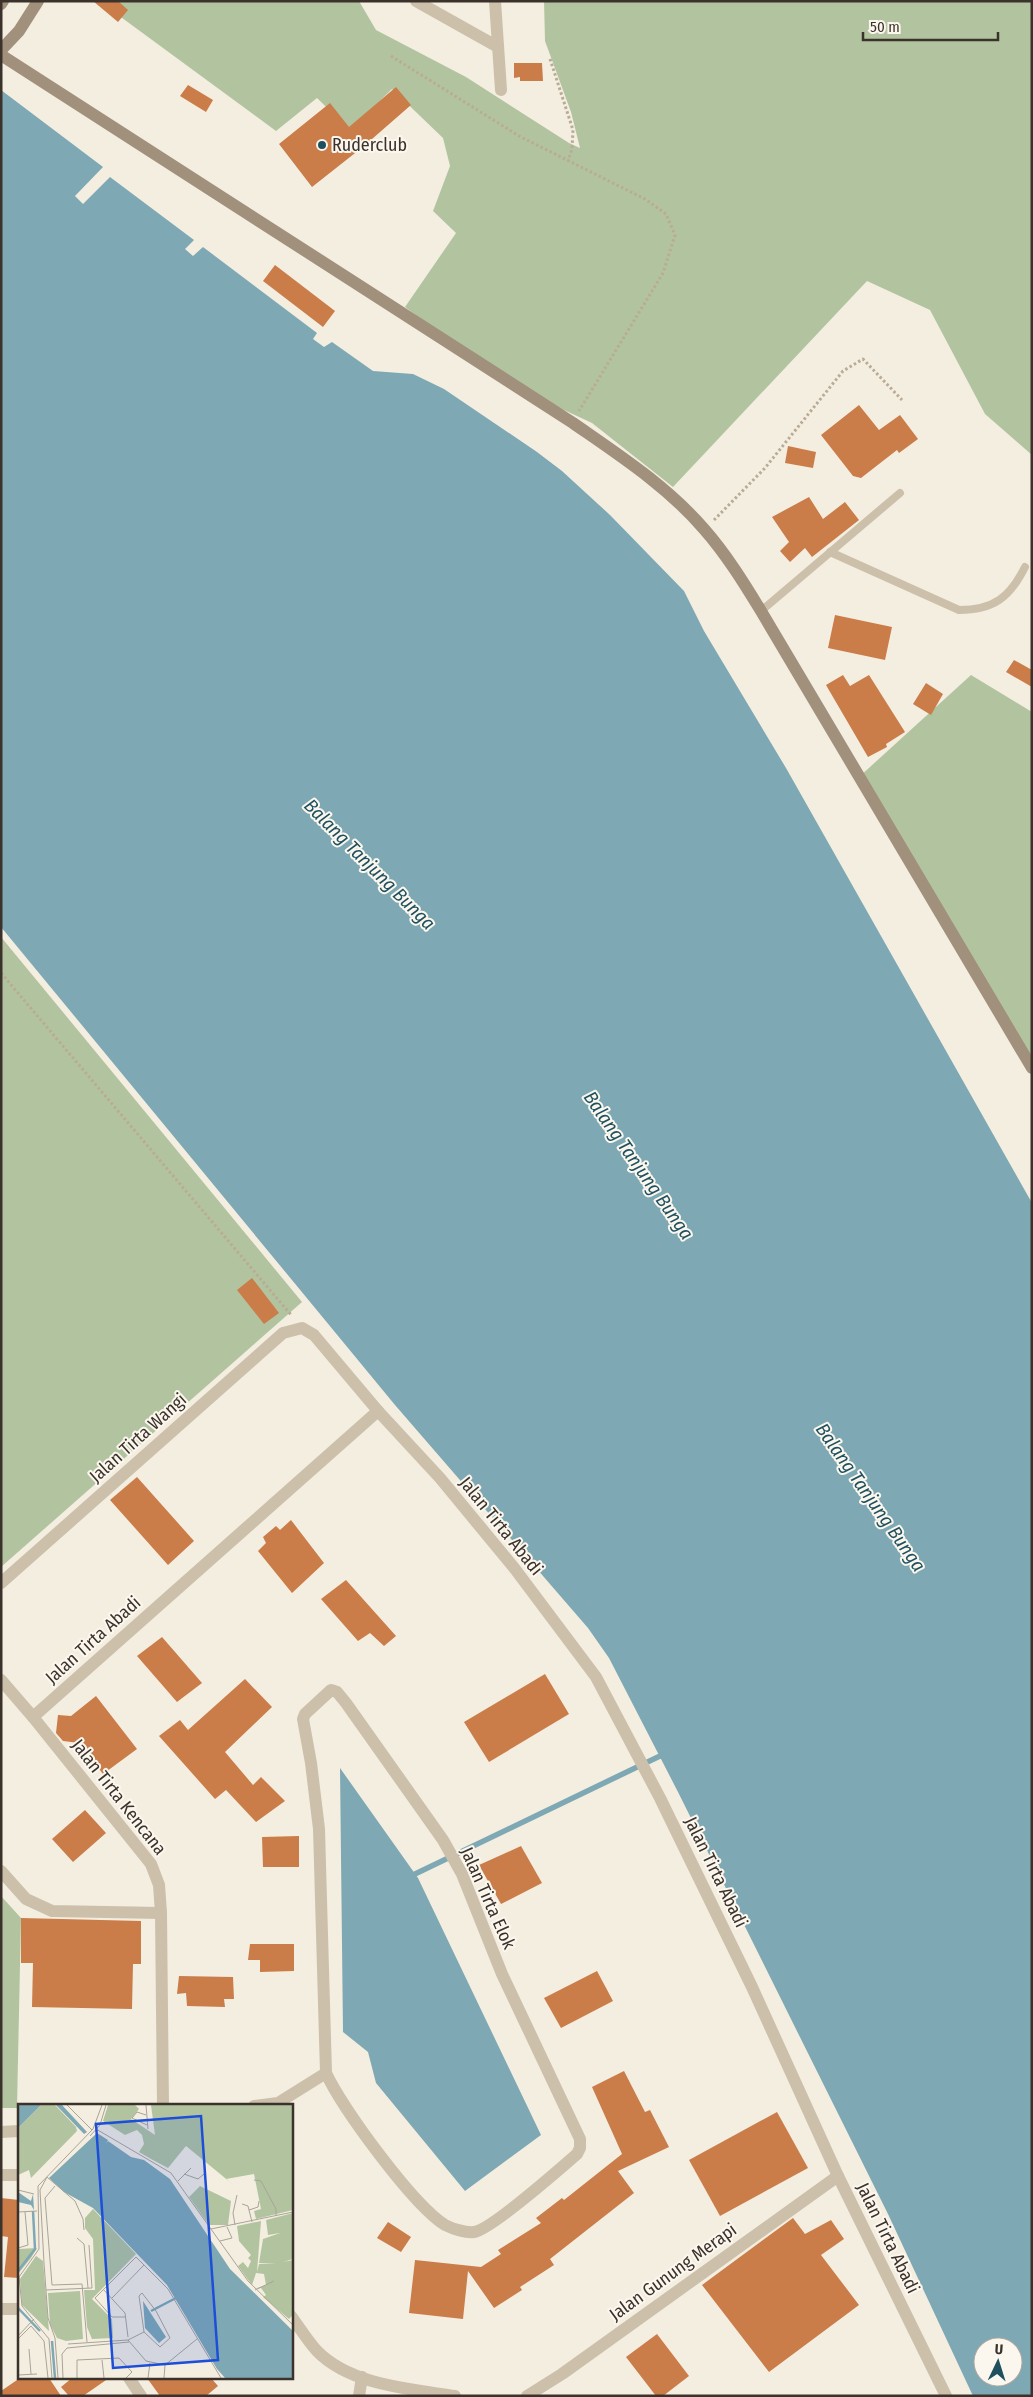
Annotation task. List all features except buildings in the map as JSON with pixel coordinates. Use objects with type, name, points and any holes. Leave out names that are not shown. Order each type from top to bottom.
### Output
[{"type":"street","points":[[1,50],[19,31],[38,1]]},
{"type":"street","points":[[416,1],[498,47]]},
{"type":"street","points":[[495,1],[502,90]]},
{"type":"street","points":[[1,55],[573,422],[631,463],[704,529],[739,576],[761,611],[1032,1068]]},
{"type":"street","name":"Jalan Tirta Abadi","points":[[302,1328],[314,1335],[378,1411],[440,1478],[560,1627],[592,1670],[660,1798],[752,1987],[838,2176],[946,2396]]},
{"type":"street","name":"Jalan Tirta Wangi","points":[[1,1583],[283,1333],[302,1328]]},
{"type":"street","name":"Jalan Tirta Abadi","points":[[33,1717],[378,1411]]},
{"type":"street","name":"Jalan Tirta Kencana","points":[[1,1680],[151,1864],[159,1885],[161,1913],[163,2104]]},
{"type":"street","name":"Jalan Tirta Elok","points":[[332,1690],[340,1694],[443,1840],[462,1874],[502,1974],[580,2139],[579,2151],[495,2221],[476,2232],[454,2229],[443,2223],[425,2208],[338,2097],[326,2074],[319,1829],[311,1763],[303,1719],[305,1714],[327,1692],[332,1690]]},
{"type":"street","points":[[1,1871],[26,1899],[52,1911],[161,1913]]},
{"type":"street","points":[[276,2104],[326,2074]]},
{"type":"street","points":[[1,2132],[18,2131]]},
{"type":"street","points":[[1,2175],[18,2175]]},
{"type":"street","name":"Jalan Gunung Merapi","points":[[528,2396],[838,2176]]},
{"type":"street","points":[[1,2310],[18,2309]]},
{"type":"street","points":[[292,2317],[316,2350],[326,2358],[362,2377],[454,2396]]},
{"type":"street","points":[[359,2396],[362,2377]]},
{"type":"street","points":[[130,2380],[141,2396]]},
{"type":"lane","points":[[761,611],[900,493]]},
{"type":"lane","points":[[830,552],[959,610],[978,610],[1004,599],[1016,584],[1025,566]]},
{"type":"path","points":[[392,56],[519,136],[645,199],[666,214],[674,235],[663,273],[573,422]]},
{"type":"path","points":[[550,59],[573,130],[572,149],[568,161]]},
{"type":"path","points":[[704,529],[765,468],[843,371],[863,358],[902,400]]},
{"type":"path","points":[[1,973],[302,1328]]},
{"type":"green space","points":[[99,1],[359,1],[376,30],[466,77],[569,143],[580,148],[571,112],[545,41],[544,1],[1032,1],[1032,455],[985,414],[930,310],[867,281],[673,487],[592,423],[510,385],[405,307],[456,233],[433,211],[450,166],[443,138],[392,89],[350,130],[317,98],[276,131]]},
{"type":"green space","points":[[971,675],[1032,712],[1032,1063],[859,777]]},
{"type":"green space","points":[[1,937],[302,1302],[1,1567]]},
{"type":"green space","points":[[1,1896],[21,1918],[17,2108],[1,2108]]},
{"type":"water","name":"Balang Tanjung Bunga","points":[[1,90],[103,167],[75,196],[83,204],[110,177],[194,240],[185,249],[193,256],[203,247],[317,333],[313,339],[324,347],[332,342],[373,371],[413,374],[444,389],[562,471],[610,515],[684,591],[704,631],[786,768],[1032,1203],[1032,2396],[973,2396],[888,2214],[678,1792],[609,1658],[588,1628],[395,1405],[1,927]]},
{"type":"water","points":[[340,1768],[418,1878],[541,2135],[465,2191],[376,2083],[368,2052],[343,2032]]},
{"type":"waterway","points":[[415,1874],[660,1756]]},
{"type":"place","name":"Ruderclub","points":[[322,145]]}]
